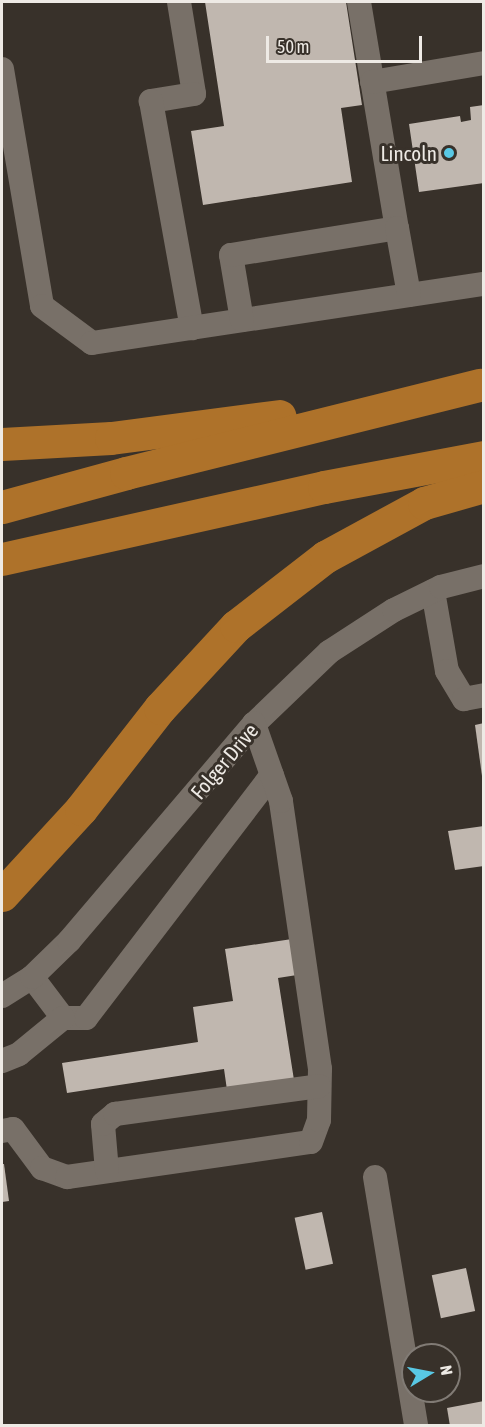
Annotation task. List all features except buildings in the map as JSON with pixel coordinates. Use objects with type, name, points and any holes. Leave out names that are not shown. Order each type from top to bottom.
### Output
[{"type":"highway","points":[[2,444],[111,438],[294,414],[482,385]]},
{"type":"highway","points":[[2,507],[126,473],[482,385]]},
{"type":"highway","points":[[2,559],[324,487],[483,457]]},
{"type":"highway","points":[[2,895],[81,809],[160,708],[237,626],[325,557],[424,503],[483,486]]},
{"type":"street","points":[[179,2],[194,94],[151,101],[192,328]]},
{"type":"street","points":[[359,2],[409,295]]},
{"type":"street","points":[[372,82],[483,63]]},
{"type":"street","points":[[2,69],[42,306],[92,343],[483,284]]},
{"type":"street","points":[[242,320],[231,255],[397,228]]},
{"type":"street","name":"Folger Drive","points":[[2,996],[32,977],[102,906],[254,724],[329,652],[394,610],[433,591],[483,576]]},
{"type":"street","points":[[433,591],[447,672],[464,699],[483,694]]},
{"type":"street","points":[[2,1131],[13,1129],[42,1168],[67,1177],[311,1142],[319,1120],[320,1069],[283,813],[254,724]]},
{"type":"street","points":[[2,1061],[19,1054],[63,1018],[86,1018],[272,775]]},
{"type":"street","points":[[32,977],[63,1018]]},
{"type":"street","points":[[107,1171],[103,1124],[115,1114],[319,1086]]},
{"type":"street","points":[[375,1177],[416,1425]]},
{"type":"place","name":"Lincoln","points":[[449,153]]}]
